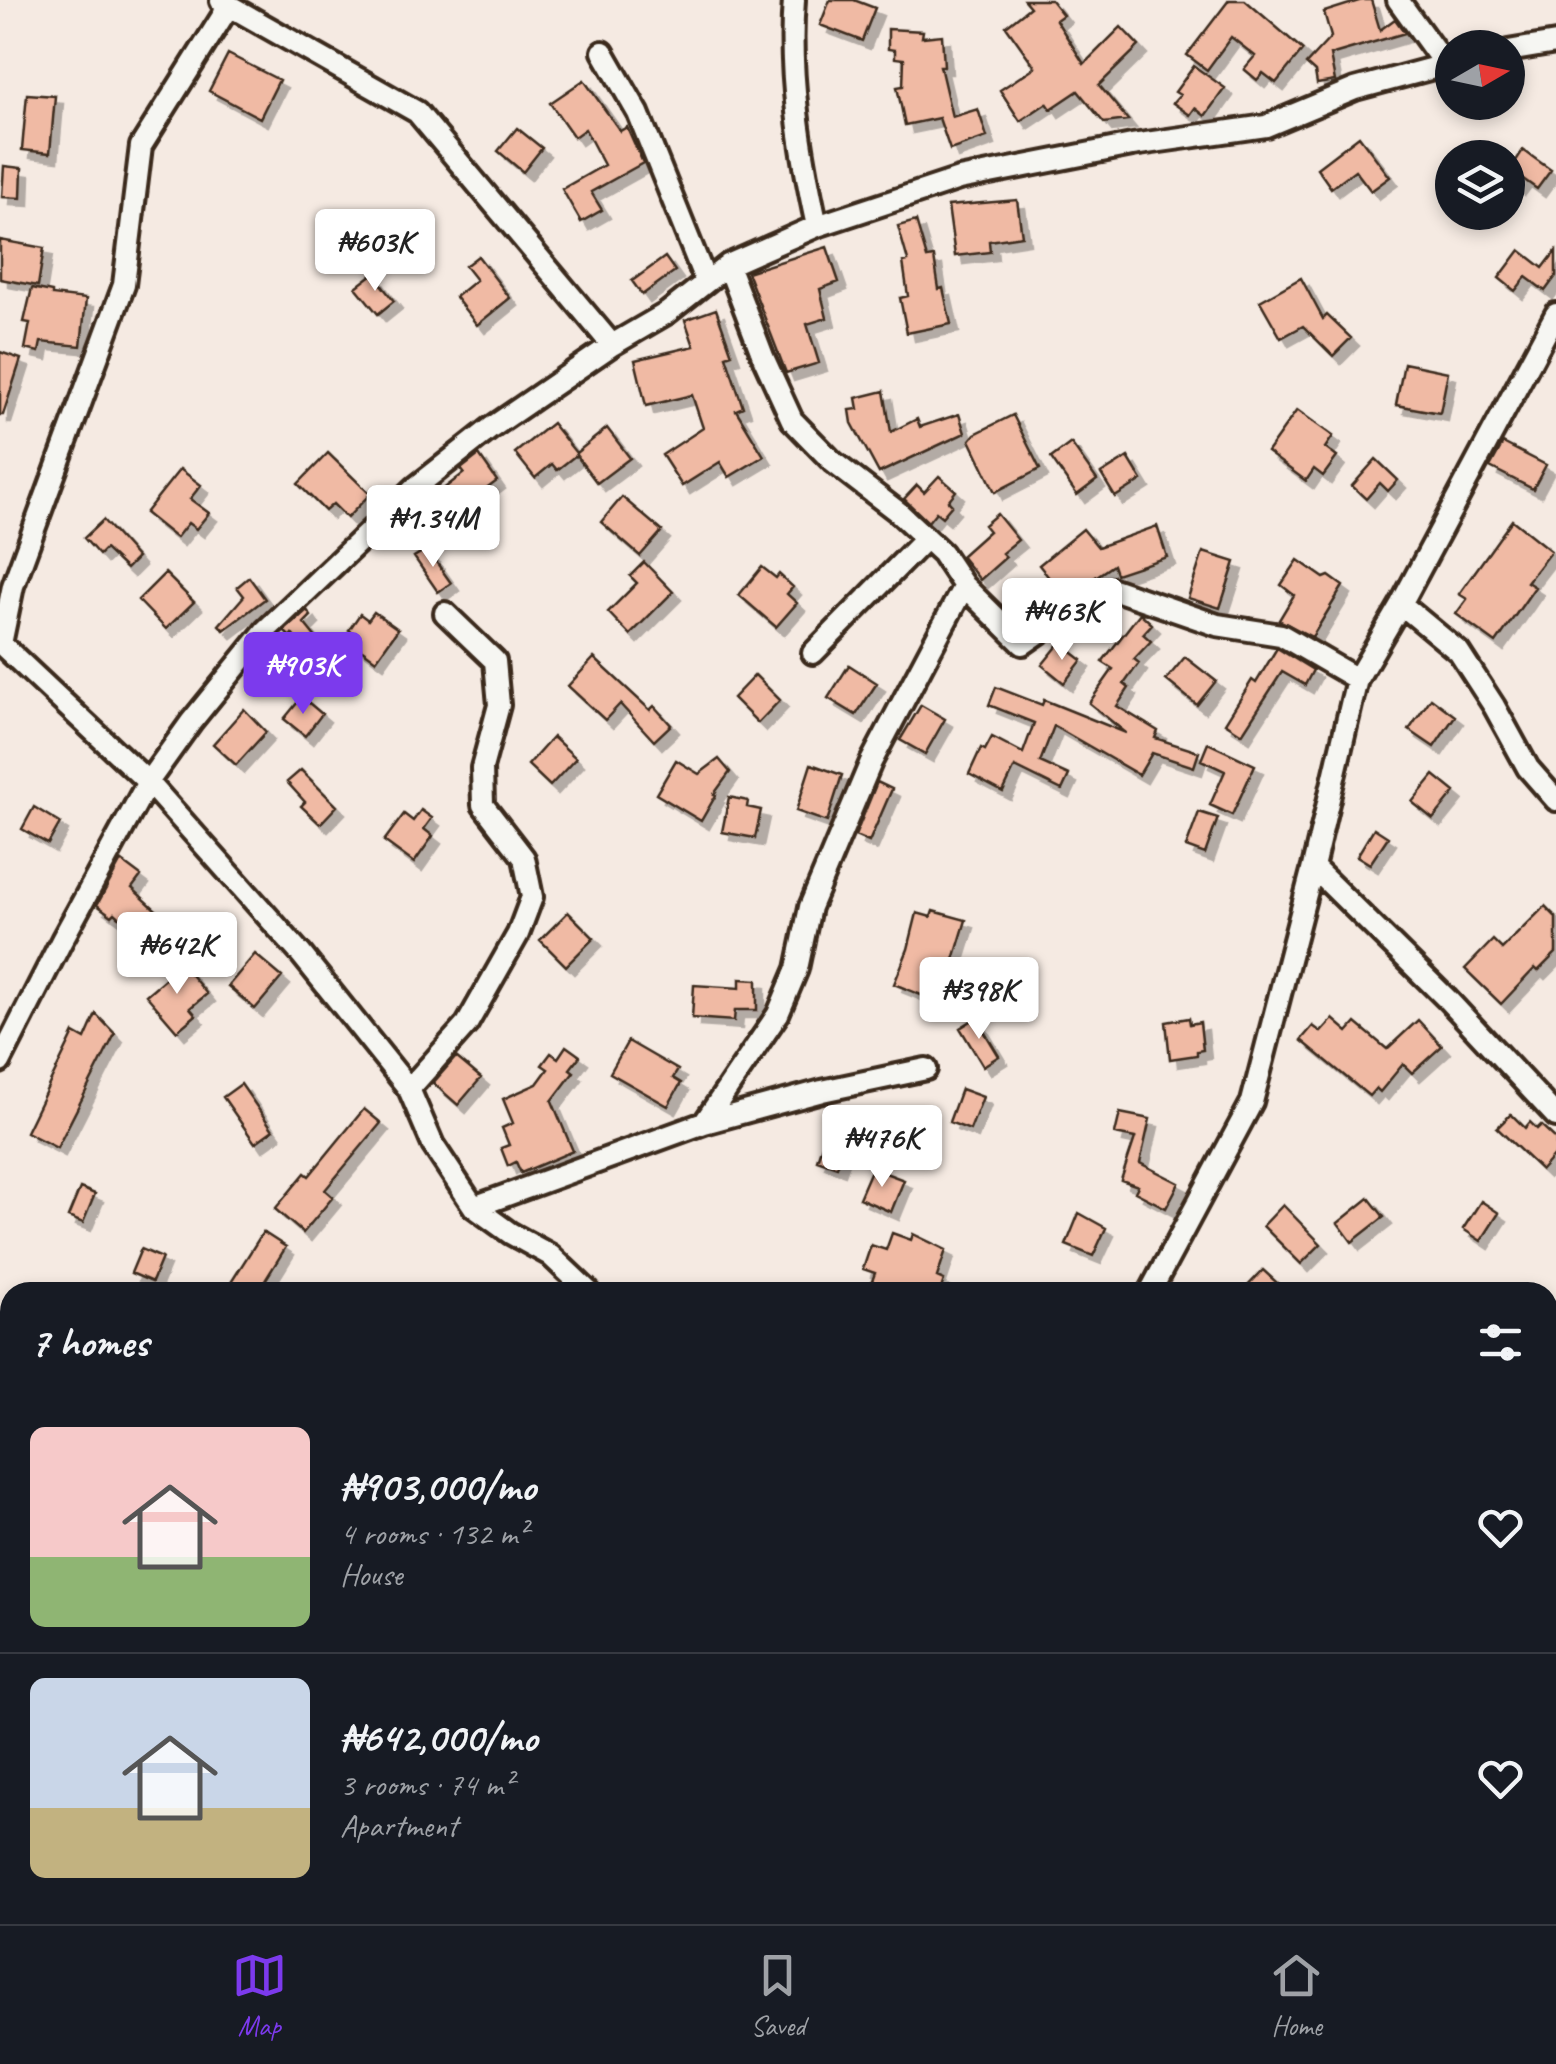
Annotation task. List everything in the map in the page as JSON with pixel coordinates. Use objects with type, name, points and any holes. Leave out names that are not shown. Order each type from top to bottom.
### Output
[{"type":"street","points":[[794,0],[796,95],[806,178],[817,226]]},
{"type":"street","points":[[1398,0],[1435,46]]},
{"type":"street","points":[[578,1282],[550,1255],[474,1207],[433,1144],[409,1089],[301,954],[148,782],[1,643],[14,586],[124,285],[141,146],[236,5],[417,112],[612,345]]},
{"type":"street","points":[[1525,49],[1556,44]]},
{"type":"street","points":[[603,52],[638,113],[706,282]]},
{"type":"street","points":[[0,1062],[148,782],[191,722],[266,631],[335,561],[416,487],[491,428],[667,312],[728,265],[817,226],[959,179],[1049,159],[1266,126],[1355,90],[1435,68]]},
{"type":"street","points":[[728,265],[792,420],[833,462],[942,552],[964,586],[1024,644],[1092,596],[1113,589],[1216,625],[1281,636],[1358,679]]},
{"type":"street","points":[[1155,1282],[1252,1102],[1314,867],[1358,679],[1556,314]]},
{"type":"street","points":[[813,653],[926,538]]},
{"type":"street","points":[[704,1123],[778,1014],[796,969],[810,907],[870,762],[964,586]]},
{"type":"street","points":[[1402,604],[1458,652],[1528,768],[1556,800]]},
{"type":"street","points":[[409,1089],[467,1024],[518,934],[532,898],[524,858],[483,805],[482,768],[499,705],[496,662],[445,613]]},
{"type":"street","points":[[1314,867],[1553,1108]]},
{"type":"street","points":[[474,1207],[704,1123],[926,1069]]},
{"type":"building","points":[[830,0],[854,0],[875,8],[862,41],[820,25]]},
{"type":"building","points":[[1024,0],[1051,0],[1063,15],[1056,20],[1084,64],[1121,27],[1139,46],[1099,85],[1128,120],[1104,123],[1078,91],[1051,109],[1047,103],[1020,121],[1000,90],[1035,67],[1006,26],[1030,7]]},
{"type":"building","points":[[1229,0],[1245,0],[1303,50],[1276,83],[1263,73],[1257,80],[1244,69],[1255,56],[1231,37],[1207,70],[1187,55]]},
{"type":"building","points":[[1371,0],[1380,30],[1395,19],[1405,33],[1330,55],[1335,81],[1317,84],[1315,72],[1306,64],[1331,37],[1324,12]]},
{"type":"building","points":[[888,29],[923,31],[922,37],[942,35],[944,66],[940,66],[952,117],[978,109],[987,137],[950,150],[939,118],[905,125],[897,87],[903,86],[904,59],[895,58],[895,50],[888,49]]},
{"type":"building","points":[[228,54],[279,80],[260,118],[209,91]]},
{"type":"building","points":[[1194,66],[1225,88],[1205,116],[1195,108],[1190,115],[1173,103],[1180,95],[1175,92]]},
{"type":"building","points":[[584,80],[620,131],[627,127],[643,163],[591,192],[602,210],[581,222],[562,189],[604,165],[585,129],[574,137],[550,103]]},
{"type":"building","points":[[27,94],[55,96],[50,153],[22,150]]},
{"type":"building","points":[[517,128],[542,148],[523,172],[498,151]]},
{"type":"building","points":[[1359,136],[1390,177],[1371,191],[1355,170],[1331,188],[1317,168]]},
{"type":"building","points":[[1525,151],[1551,170],[1537,189],[1525,180]]},
{"type":"building","points":[[4,166],[22,168],[21,198],[2,197]]},
{"type":"building","points":[[1017,200],[1022,236],[989,241],[990,252],[955,256],[948,206]]},
{"type":"building","points":[[916,221],[927,258],[934,257],[939,289],[943,288],[951,324],[907,333],[900,298],[908,296],[903,262],[908,261],[898,226]]},
{"type":"building","points":[[0,240],[44,248],[38,286],[0,279]]},
{"type":"building","points":[[827,247],[839,282],[820,289],[827,318],[807,324],[819,363],[786,373],[747,272]]},
{"type":"building","points":[[1520,250],[1543,268],[1556,251],[1556,276],[1545,291],[1526,277],[1515,291],[1499,278]]},
{"type":"building","points":[[478,256],[510,298],[477,325],[455,297],[476,280],[465,266]]},
{"type":"building","points":[[665,257],[675,271],[642,295],[632,281]]},
{"type":"building","points":[[373,274],[394,301],[378,314],[356,287]]},
{"type":"building","points":[[1301,278],[1323,319],[1327,315],[1351,338],[1333,356],[1303,326],[1281,338],[1260,301]]},
{"type":"building","points":[[32,288],[86,299],[81,346],[41,342],[39,352],[25,349],[30,323],[24,322]]},
{"type":"building","points":[[716,309],[732,354],[726,356],[743,407],[736,410],[764,456],[729,477],[720,462],[682,486],[662,455],[703,428],[692,395],[646,406],[635,360],[694,346],[685,320]]},
{"type":"building","points":[[0,352],[21,359],[3,415],[0,415]]},
{"type":"building","points":[[1404,363],[1448,372],[1440,413],[1396,405]]},
{"type":"building","points":[[884,391],[891,432],[917,419],[920,427],[959,414],[965,433],[879,473],[852,423],[850,410],[858,409],[856,398]]},
{"type":"building","points":[[1297,410],[1333,436],[1325,448],[1337,457],[1323,476],[1314,469],[1306,481],[1267,452]]},
{"type":"building","points":[[1013,415],[1040,469],[995,492],[970,440]]},
{"type":"building","points":[[552,423],[576,453],[607,428],[630,458],[597,483],[576,455],[557,470],[552,464],[535,478],[515,453]]},
{"type":"building","points":[[1071,443],[1097,480],[1077,495],[1051,458]]},
{"type":"building","points":[[1503,443],[1546,465],[1533,489],[1490,467]]},
{"type":"building","points":[[328,453],[370,494],[347,518],[333,504],[325,511],[298,484]]},
{"type":"building","points":[[479,455],[497,481],[452,515],[448,509],[419,534],[406,518],[464,473],[461,469]]},
{"type":"building","points":[[1128,457],[1142,480],[1115,497],[1101,474]]},
{"type":"building","points":[[1376,459],[1398,480],[1388,491],[1380,483],[1366,499],[1352,486]]},
{"type":"building","points":[[180,469],[201,485],[190,499],[209,513],[196,529],[188,523],[176,538],[145,513]]},
{"type":"building","points":[[939,476],[956,491],[948,501],[952,505],[942,517],[936,512],[928,522],[904,499],[917,485],[924,492]]},
{"type":"building","points":[[622,497],[662,531],[640,556],[601,522]]},
{"type":"building","points":[[997,514],[1018,540],[1002,553],[1006,557],[980,580],[961,556],[989,531],[984,525]]},
{"type":"building","points":[[103,520],[137,558],[126,569],[105,549],[99,555],[84,538]]},
{"type":"building","points":[[1512,520],[1551,551],[1527,582],[1535,587],[1496,643],[1456,614],[1467,599],[1459,594]]},
{"type":"building","points":[[1157,526],[1167,557],[1116,574],[1113,565],[1065,598],[1039,565],[1083,529],[1098,547]]},
{"type":"building","points":[[427,549],[451,583],[438,592],[414,557]]},
{"type":"building","points":[[1203,552],[1235,562],[1220,608],[1188,598]]},
{"type":"building","points":[[1298,560],[1343,586],[1312,637],[1279,620],[1294,595],[1281,585]]},
{"type":"building","points":[[644,562],[673,592],[630,635],[608,612],[637,583],[630,576]]},
{"type":"building","points":[[762,567],[776,578],[779,574],[793,587],[787,594],[797,603],[776,627],[739,595]]},
{"type":"building","points":[[165,573],[194,602],[166,629],[138,600]]},
{"type":"building","points":[[249,577],[265,599],[224,630],[219,625],[244,596],[237,587]]},
{"type":"building","points":[[307,610],[311,616],[304,623],[321,644],[308,654],[292,634],[290,637],[284,631]]},
{"type":"building","points":[[374,612],[398,629],[376,660],[354,644],[359,637],[349,630],[360,614],[368,620]]},
{"type":"building","points":[[1140,613],[1152,624],[1143,634],[1151,641],[1134,659],[1139,663],[1124,684],[1129,688],[1117,706],[1158,731],[1155,738],[1199,752],[1194,767],[1152,753],[1139,775],[1054,726],[1040,762],[1069,775],[1062,790],[1015,767],[1003,792],[969,774],[981,748],[985,750],[992,737],[1023,753],[1034,723],[989,705],[996,687],[1042,705],[1044,700],[1126,733],[1089,703],[1113,669],[1102,662]]},
{"type":"building","points":[[1060,643],[1082,660],[1064,683],[1042,665]]},
{"type":"building","points":[[1277,648],[1313,670],[1305,685],[1282,672],[1242,734],[1225,723]]},
{"type":"building","points":[[1185,657],[1216,681],[1197,705],[1166,680]]},
{"type":"building","points":[[594,658],[650,710],[654,706],[671,725],[654,741],[620,704],[605,720],[568,686]]},
{"type":"building","points":[[849,665],[877,683],[856,715],[828,698]]},
{"type":"building","points":[[755,675],[780,700],[758,723],[733,698]]},
{"type":"building","points":[[302,697],[322,714],[305,736],[284,719]]},
{"type":"building","points":[[1431,698],[1455,716],[1434,747],[1409,730]]},
{"type":"building","points":[[921,705],[945,719],[925,754],[900,740]]},
{"type":"building","points":[[244,709],[266,732],[236,765],[213,744]]},
{"type":"building","points":[[553,737],[576,758],[550,786],[528,765]]},
{"type":"building","points":[[1208,743],[1255,765],[1232,815],[1210,805],[1225,771],[1201,760]]},
{"type":"building","points":[[719,759],[730,772],[701,821],[656,794],[676,760],[699,774]]},
{"type":"building","points":[[811,764],[842,775],[827,822],[796,811]]},
{"type":"building","points":[[301,770],[337,806],[320,824],[301,806],[305,802],[287,782]]},
{"type":"building","points":[[1434,775],[1455,792],[1433,819],[1412,802]]},
{"type":"building","points":[[877,782],[892,789],[869,842],[855,836]]},
{"type":"building","points":[[729,797],[748,801],[747,807],[761,810],[755,838],[722,832]]},
{"type":"building","points":[[34,807],[60,823],[48,844],[22,829]]},
{"type":"building","points":[[421,810],[432,818],[424,829],[433,836],[414,863],[384,841],[404,814],[413,821]]},
{"type":"building","points":[[1199,812],[1218,818],[1205,854],[1186,847]]},
{"type":"building","points":[[1374,828],[1388,837],[1370,864],[1357,856]]},
{"type":"building","points":[[121,861],[141,876],[132,888],[177,929],[156,951],[115,913],[112,916],[97,905]]},
{"type":"building","points":[[1545,906],[1556,917],[1556,953],[1538,971],[1535,968],[1501,1004],[1465,969],[1493,940],[1502,949]]},
{"type":"building","points":[[933,911],[966,920],[953,963],[946,961],[931,999],[894,984],[917,913],[931,917]]},
{"type":"building","points":[[568,912],[594,938],[566,966],[540,940]]},
{"type":"building","points":[[255,954],[282,977],[255,1009],[228,986]]},
{"type":"building","points":[[182,964],[207,994],[190,1008],[196,1015],[177,1031],[146,995]]},
{"type":"building","points":[[740,979],[757,980],[757,1010],[735,1010],[734,1021],[692,1018],[694,985],[740,988]]},
{"type":"building","points":[[96,1014],[115,1034],[57,1148],[26,1132],[74,1033],[85,1039]]},
{"type":"building","points":[[976,1018],[999,1056],[983,1066],[960,1028]]},
{"type":"building","points":[[1189,1018],[1190,1024],[1200,1022],[1203,1050],[1197,1051],[1197,1055],[1170,1059],[1166,1022]]},
{"type":"building","points":[[1333,1019],[1348,1032],[1356,1023],[1387,1049],[1418,1020],[1442,1046],[1412,1073],[1403,1064],[1380,1092],[1376,1088],[1369,1096],[1301,1040],[1313,1026],[1321,1032]]},
{"type":"building","points":[[628,1041],[678,1070],[673,1078],[681,1083],[668,1106],[610,1073]]},
{"type":"building","points":[[566,1046],[580,1056],[570,1069],[574,1072],[552,1101],[573,1151],[521,1173],[516,1162],[508,1166],[501,1148],[509,1145],[502,1128],[513,1123],[503,1099],[537,1084],[548,1069],[542,1065],[551,1053],[558,1058]]},
{"type":"building","points":[[456,1057],[481,1078],[458,1105],[433,1083]]},
{"type":"building","points":[[241,1084],[273,1130],[255,1143],[223,1097]]},
{"type":"building","points":[[961,1089],[983,1097],[970,1130],[949,1122]]},
{"type":"building","points":[[364,1109],[381,1123],[325,1190],[333,1197],[303,1233],[275,1209],[305,1173],[309,1176]]},
{"type":"building","points":[[1120,1113],[1150,1119],[1140,1163],[1179,1183],[1166,1208],[1135,1192],[1138,1186],[1121,1180],[1135,1138],[1115,1134]]},
{"type":"building","points":[[1511,1114],[1525,1128],[1530,1122],[1537,1129],[1541,1125],[1556,1139],[1556,1153],[1541,1170],[1497,1128]]},
{"type":"building","points":[[825,1136],[845,1144],[837,1167],[817,1160]]},
{"type":"building","points":[[872,1168],[904,1180],[891,1212],[859,1198]]},
{"type":"building","points":[[80,1188],[95,1194],[83,1223],[68,1217]]},
{"type":"building","points":[[1369,1198],[1384,1217],[1352,1242],[1338,1223]]},
{"type":"building","points":[[1481,1201],[1499,1213],[1481,1241],[1463,1229]]},
{"type":"building","points":[[1283,1205],[1321,1244],[1301,1264],[1263,1226]]},
{"type":"building","points":[[1079,1213],[1106,1228],[1093,1256],[1066,1245]]},
{"type":"building","points":[[263,1232],[286,1247],[264,1282],[231,1282]]},
{"type":"building","points":[[892,1233],[911,1240],[913,1234],[946,1250],[937,1277],[943,1282],[872,1282],[875,1273],[863,1269],[871,1245],[886,1250]]},
{"type":"building","points":[[141,1249],[162,1258],[152,1282],[131,1273]]},
{"type":"building","points":[[1263,1270],[1276,1282],[1252,1282]]}]
